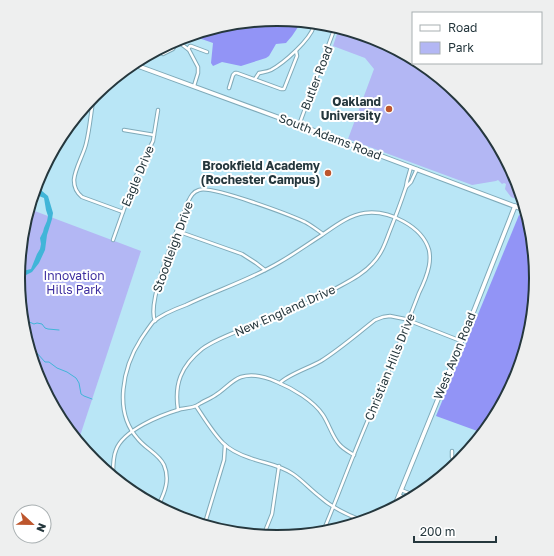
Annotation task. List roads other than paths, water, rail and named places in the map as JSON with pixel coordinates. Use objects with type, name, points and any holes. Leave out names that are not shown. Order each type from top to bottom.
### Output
[{"type":"main road","name":"South Adams Road","points":[[140,67],[519,208]]},
{"type":"main road","name":"West Avon Road","points":[[397,499],[515,206]]},
{"type":"street","points":[[255,80],[259,73],[271,70],[296,51],[313,29]]},
{"type":"street","name":"Butler Road","points":[[299,125],[333,33]]},
{"type":"street","points":[[182,45],[188,49],[198,69],[198,75],[194,86]]},
{"type":"street","points":[[188,49],[191,46],[207,52]]},
{"type":"street","points":[[163,54],[173,49]]},
{"type":"street","points":[[229,88],[235,73],[238,73],[284,89],[297,56],[296,51]]},
{"type":"street","points":[[92,108],[86,144],[76,172],[74,185],[77,192],[82,197],[123,212]]},
{"type":"street","name":"Eagle Drive","points":[[113,240],[135,178],[151,146],[158,110]]},
{"type":"street","points":[[124,130],[154,135]]},
{"type":"street","name":"New England Drive","points":[[178,410],[177,384],[180,376],[185,368],[204,348],[224,337],[314,300],[352,279],[367,269],[378,258],[383,250],[395,218],[406,187],[411,167]]},
{"type":"street","name":"New England Drive","points":[[406,187],[411,182],[417,169]]},
{"type":"street","name":"Stoodleigh Drive","points":[[155,321],[153,314],[159,280],[192,194],[199,190],[204,189],[222,192],[239,197],[305,222],[323,234]]},
{"type":"street","name":"Christian Hills Drive","points":[[155,321],[160,317],[281,262],[348,219],[363,213],[371,212],[395,218],[416,229],[423,237],[429,250],[428,270],[326,525]]},
{"type":"street","points":[[177,231],[242,254],[256,262],[265,270]]},
{"type":"street","points":[[280,383],[329,356],[375,320],[383,317],[390,316],[409,320],[461,341]]},
{"type":"street","points":[[155,321],[148,329],[131,358],[126,378],[123,403],[126,417],[132,432],[142,444],[161,460],[164,466],[167,480],[160,501]]},
{"type":"street","points":[[113,469],[117,446],[132,432],[154,419],[178,410],[196,406],[217,394],[241,377],[253,375],[270,379],[297,392],[318,409],[324,416],[339,444],[354,455]]},
{"type":"street","points":[[196,406],[226,445],[248,458],[279,466],[295,475],[334,507],[355,518]]},
{"type":"street","points":[[206,520],[224,460],[226,445]]},
{"type":"street","points":[[452,450],[453,458]]},
{"type":"street","points":[[266,529],[272,514],[279,466]]},
{"type":"street","points":[[401,490],[408,493]]},
{"type":"street","points":[[398,495],[402,497]]},
{"type":"waterway","points":[[29,322],[34,324],[42,324],[48,329],[59,330]]},
{"type":"waterway","points":[[36,352],[45,362],[49,362],[76,378],[79,383],[81,394],[92,399]]},
{"type":"place","name":"Oakland University","points":[[389,109]]},
{"type":"place","name":"Brookfield Academy (Rochester Campus)","points":[[328,173]]},
{"type":"park label","name":"Innovation Hills Park","points":[[74,283]]}]
